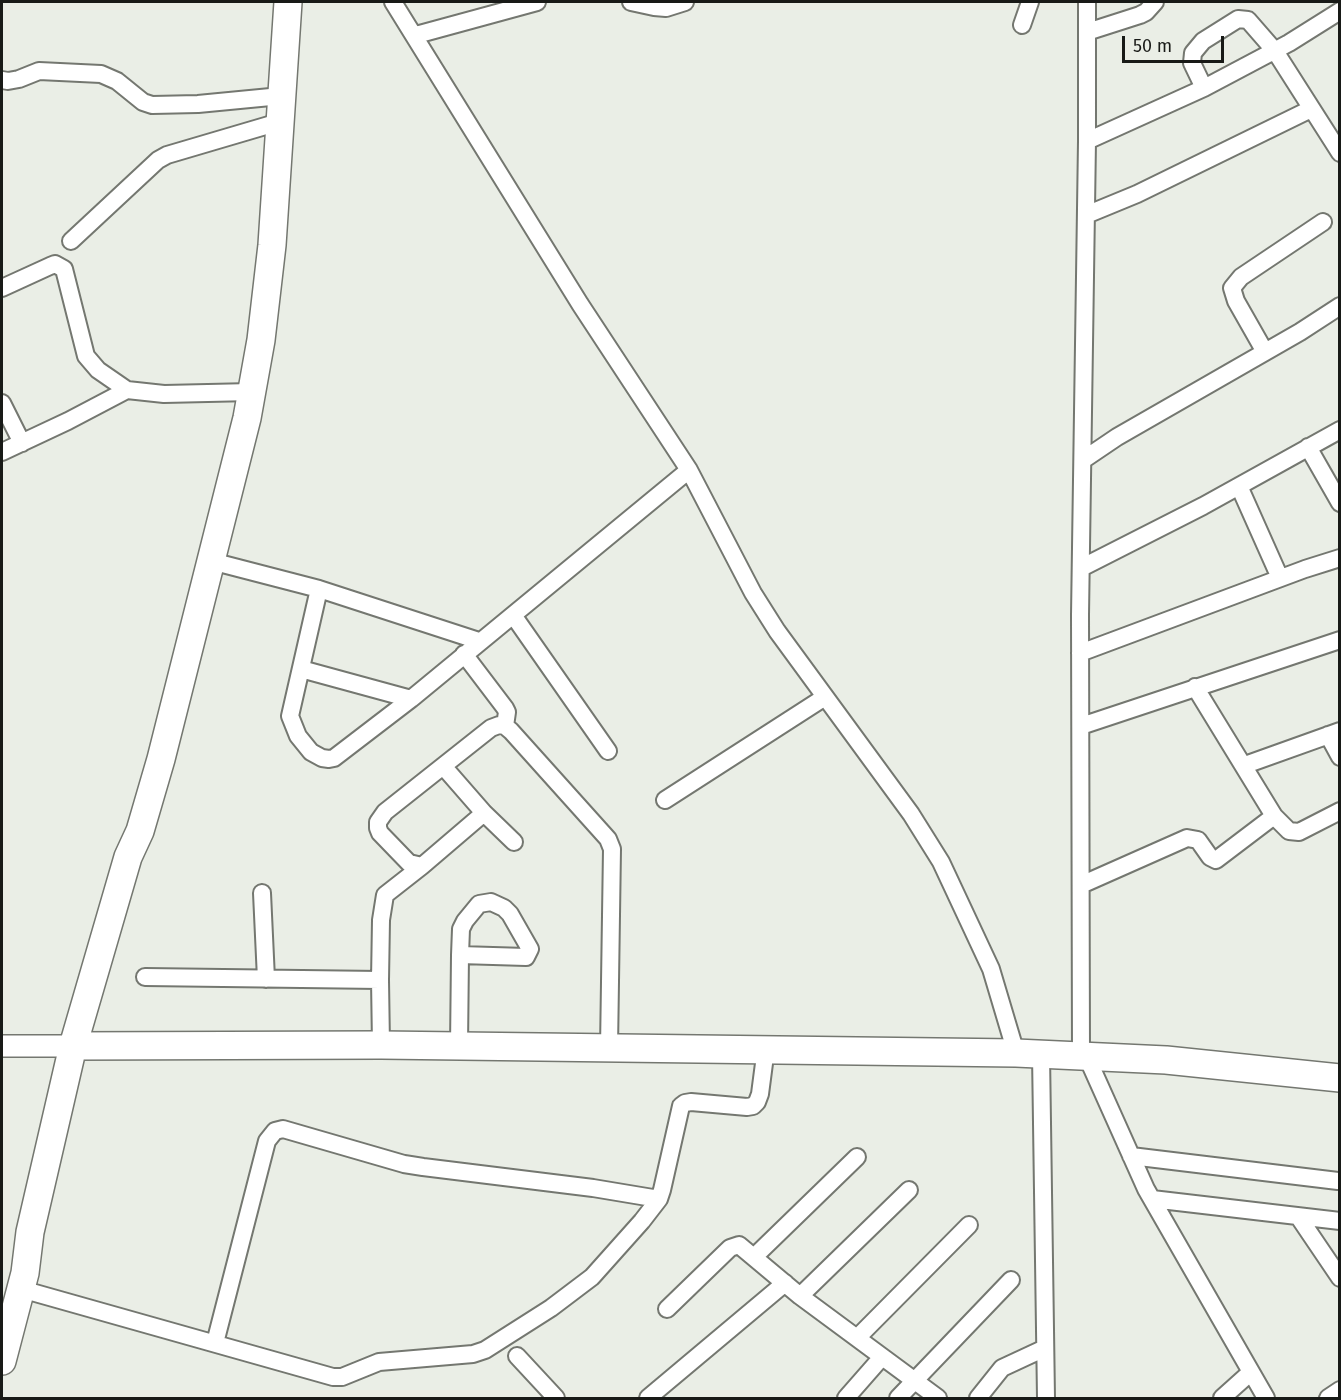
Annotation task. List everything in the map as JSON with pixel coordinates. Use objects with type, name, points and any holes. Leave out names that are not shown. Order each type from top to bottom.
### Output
[{"type":"highway","points":[[2,1361],[23,1281],[42,1238],[80,1046],[139,861],[140,831],[241,445],[261,340],[267,293],[288,2]]},
{"type":"highway","points":[[80,1046],[381,1045],[1029,1053],[1166,1060],[1340,1078]]},
{"type":"street","points":[[393,2],[416,35],[580,304],[689,470],[753,593],[777,631],[911,814],[942,862],[1029,1053],[1048,1396]]},
{"type":"street","points":[[416,35],[537,2]]},
{"type":"street","points":[[631,2],[666,8],[685,2]]},
{"type":"street","points":[[1022,25],[1030,2]]},
{"type":"street","points":[[1087,2],[1080,653],[1083,1055],[1152,1199],[1266,1398]]},
{"type":"street","points":[[1087,32],[1140,15],[1155,2]]},
{"type":"street","points":[[1087,141],[1204,88],[1275,51],[1339,11],[1331,2]]},
{"type":"street","points":[[1204,88],[1192,63],[1193,53],[1203,41],[1238,19],[1248,20],[1275,51],[1340,153]]},
{"type":"street","points":[[2,80],[19,79],[39,71],[101,74],[117,81],[143,102],[152,105],[198,104],[280,109]]},
{"type":"street","points":[[71,241],[158,160],[280,109]]},
{"type":"street","points":[[1086,215],[1137,194],[1311,109]]},
{"type":"street","points":[[1265,352],[1236,301],[1232,288],[1241,277],[1323,222]]},
{"type":"street","points":[[2,288],[50,266],[59,266],[67,276],[86,356],[98,370],[127,390],[164,394],[252,392]]},
{"type":"street","points":[[1083,460],[1117,437],[1340,306]]},
{"type":"street","points":[[2,452],[68,422],[127,390]]},
{"type":"street","points":[[2,403],[22,443]]},
{"type":"street","points":[[1081,567],[1239,486],[1340,430]]},
{"type":"street","points":[[1308,447],[1340,502]]},
{"type":"street","points":[[319,589],[290,716],[298,736],[311,752],[322,758],[334,758],[411,699],[689,470]]},
{"type":"street","points":[[1239,486],[1280,578]]},
{"type":"street","points":[[1080,653],[1280,578],[1340,558]]},
{"type":"street","points":[[211,561],[319,589],[479,641]]},
{"type":"street","points":[[513,615],[608,751]]},
{"type":"street","points":[[1081,726],[1340,640]]},
{"type":"street","points":[[464,654],[505,708],[507,712],[505,726]]},
{"type":"street","points":[[301,669],[411,699]]},
{"type":"street","points":[[1196,687],[1274,816],[1289,831],[1299,832],[1340,811]]},
{"type":"street","points":[[665,800],[825,697]]},
{"type":"street","points":[[422,866],[409,863],[380,833],[378,822],[385,812],[491,728],[499,725],[505,726],[608,838],[612,849],[609,1048]]},
{"type":"street","points":[[1245,765],[1334,733],[1340,757]]},
{"type":"street","points":[[443,766],[484,813],[514,842]]},
{"type":"street","points":[[381,1045],[381,920],[384,895],[484,813]]},
{"type":"street","points":[[1081,885],[1187,838],[1198,840],[1210,857],[1216,860],[1274,816]]},
{"type":"street","points":[[262,893],[266,979]]},
{"type":"street","points":[[459,1046],[460,955]]},
{"type":"street","points":[[145,977],[380,980]]},
{"type":"street","points":[[2,1046],[80,1046]]},
{"type":"street","points":[[23,1281],[215,1343],[333,1377],[342,1377],[379,1362],[473,1354],[485,1350],[550,1308],[592,1277],[659,1199],[681,1106],[691,1102],[753,1106],[760,1094],[766,1048]]},
{"type":"street","points":[[215,1343],[267,1141],[275,1131],[283,1129],[404,1164],[593,1188],[659,1199]]},
{"type":"street","points":[[1131,1156],[1338,1181]]},
{"type":"street","points":[[754,1257],[857,1157]]},
{"type":"street","points":[[800,1296],[909,1190]]},
{"type":"street","points":[[1152,1199],[1340,1221]]},
{"type":"street","points":[[1299,1216],[1340,1278]]},
{"type":"street","points":[[857,1338],[969,1225]]},
{"type":"street","points":[[667,1309],[730,1248],[739,1245],[800,1296],[938,1398]]},
{"type":"street","points":[[898,1398],[1011,1280]]},
{"type":"street","points":[[648,1398],[785,1283]]},
{"type":"street","points":[[978,1398],[1002,1368],[1045,1348]]},
{"type":"street","points":[[518,1356],[556,1398]]},
{"type":"street","points":[[846,1398],[882,1357]]},
{"type":"street","points":[[1222,1398],[1251,1372]]},
{"type":"street","points":[[1328,1398],[1340,1390]]}]
